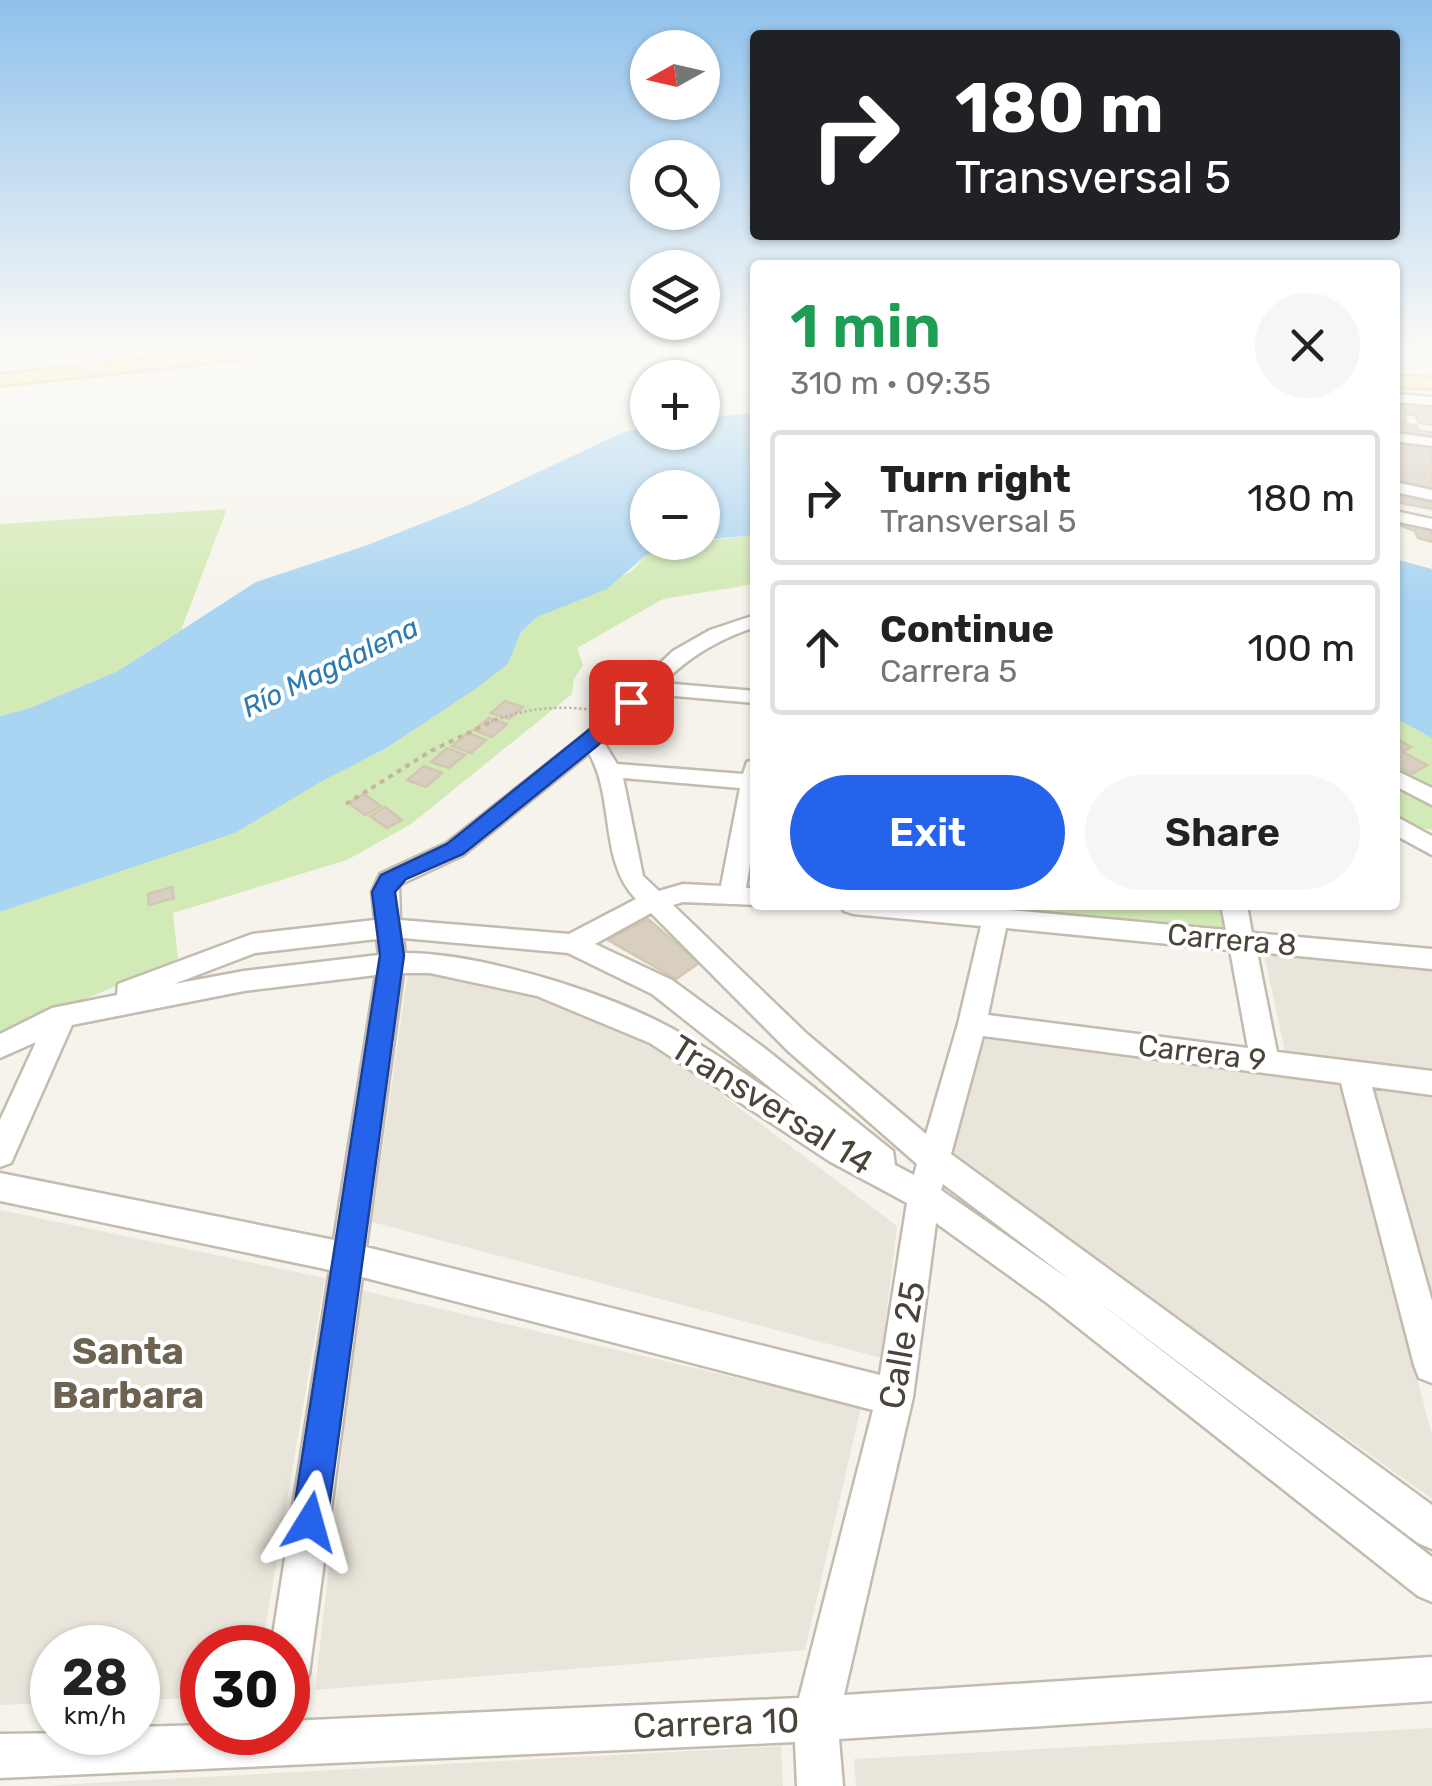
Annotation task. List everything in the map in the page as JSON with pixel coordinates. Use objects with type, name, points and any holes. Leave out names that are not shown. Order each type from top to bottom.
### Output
[{"type":"street","points":[[1400,438],[1432,442]]},
{"type":"street","points":[[1400,488],[1432,494]]},
{"type":"street","points":[[1400,517],[1432,524]]},
{"type":"street","points":[[295,1625],[391,963],[384,892],[388,880],[455,849],[618,718],[680,654],[750,622]]},
{"type":"street","points":[[644,687],[750,697]]},
{"type":"street","points":[[592,740],[610,770],[750,776]]},
{"type":"street","name":"Transversal 14","points":[[610,770],[631,879],[797,1042],[935,1160],[1432,1529]]},
{"type":"street","points":[[1400,780],[1432,798]]},
{"type":"street","points":[[572,944],[651,902],[683,892],[744,896],[750,824]]},
{"type":"street","points":[[1235,910],[1265,1062]]},
{"type":"street","name":"Calle 25","points":[[820,1786],[816,1719],[895,1397],[924,1196],[972,1024],[997,911]]},
{"type":"street","name":"Carrera 8","points":[[997,911],[1432,959]]},
{"type":"street","points":[[0,1154],[60,1017],[252,944],[389,928],[572,944],[662,987],[753,1055],[924,1196]]},
{"type":"street","name":"Transversal 14","points":[[0,1047],[60,1017],[244,981],[391,963],[430,963],[542,986],[660,1035],[840,1152],[924,1196],[1059,1292],[1432,1582]]},
{"type":"street","name":"Carrera 9","points":[[972,1024],[1432,1083]]},
{"type":"street","points":[[1353,1072],[1432,1365]]},
{"type":"street","points":[[0,1186],[348,1258],[895,1397]]},
{"type":"street","name":"Carrera 10","points":[[310,1736],[816,1719],[1432,1679]]},
{"type":"street","name":"Carrera 10","points":[[0,1756],[180,1744]]},
{"type":"path","points":[[346,804],[467,733],[555,706],[585,708],[618,718]]},
{"type":"shaded area","points":[[1263,949],[1432,964],[1432,1071],[1285,1052]]},
{"type":"shaded area","points":[[408,971],[535,996],[658,1047],[897,1226],[881,1358],[372,1222]]},
{"type":"shaded area","points":[[984,1034],[1337,1078],[1432,1435],[1432,1499],[951,1155]]},
{"type":"shaded area","points":[[1370,1087],[1432,1094],[1432,1317]]},
{"type":"shaded area","points":[[0,1210],[325,1278],[266,1625],[180,1625],[180,1699],[160,1699],[160,1625],[30,1625],[30,1704],[0,1705]]},
{"type":"shaded area","points":[[360,1290],[861,1407],[805,1650],[315,1690]]},
{"type":"shaded area","points":[[1432,1728],[1432,1786],[856,1786],[854,1759]]},
{"type":"shaded area","points":[[781,1746],[783,1786],[47,1786],[91,1783]]},
{"type":"green space","points":[[227,509],[181,630],[118,671],[30,708],[0,716],[0,524]]},
{"type":"green space","points":[[750,536],[750,585],[663,599],[577,648],[583,665],[574,679],[572,694],[411,824],[347,860],[173,913],[178,959],[0,1036],[0,912],[235,833],[322,780],[388,748],[508,664],[521,632],[537,617],[632,571],[642,560],[720,560],[720,539]]},
{"type":"green space","points":[[1400,721],[1432,738],[1432,790],[1400,771]]},
{"type":"green space","points":[[1400,783],[1432,801],[1432,830],[1400,817]]},
{"type":"green space","points":[[1219,910],[1225,933],[1016,912]]},
{"type":"water","name":"Río Magdalena","points":[[617,435],[630,435],[630,450],[720,450],[720,435],[750,435],[750,535],[720,538],[720,470],[630,470],[630,560],[640,560],[607,589],[537,617],[521,632],[508,664],[478,687],[387,748],[235,833],[0,912],[0,716],[30,708],[118,671],[256,582],[365,546],[466,506]]},
{"type":"water","points":[[1400,560],[1432,569],[1432,738],[1400,721]]},
{"type":"building","points":[[1400,441],[1432,447],[1432,488],[1400,482]]},
{"type":"building","points":[[1400,494],[1432,500],[1432,509],[1400,503]]},
{"type":"building","points":[[1407,521],[1432,528],[1432,542],[1418,538],[1415,531],[1400,524]]},
{"type":"building","points":[[505,701],[523,707],[509,719],[491,713]]},
{"type":"building","points":[[489,718],[507,724],[492,737],[474,730]]},
{"type":"building","points":[[468,733],[486,740],[471,753],[452,746]]},
{"type":"building","points":[[1400,741],[1411,747],[1403,752],[1427,765],[1412,774],[1400,768]]},
{"type":"building","points":[[447,748],[465,755],[449,768],[431,762]]},
{"type":"building","points":[[424,766],[442,773],[426,787],[407,780]]},
{"type":"building","points":[[364,794],[381,806],[365,815],[349,803]]},
{"type":"building","points":[[385,807],[402,820],[387,828],[370,816]]},
{"type":"building","points":[[172,887],[174,898],[149,905],[148,894]]},
{"type":"building","points":[[648,919],[699,963],[676,979],[608,940]]},
{"type":"district","name":"Santa Barbara","points":[[128,1373]]},
{"type":"route","points":[[310,1522],[392,955],[384,892],[388,880],[455,849],[592,740],[631,702]]}]
